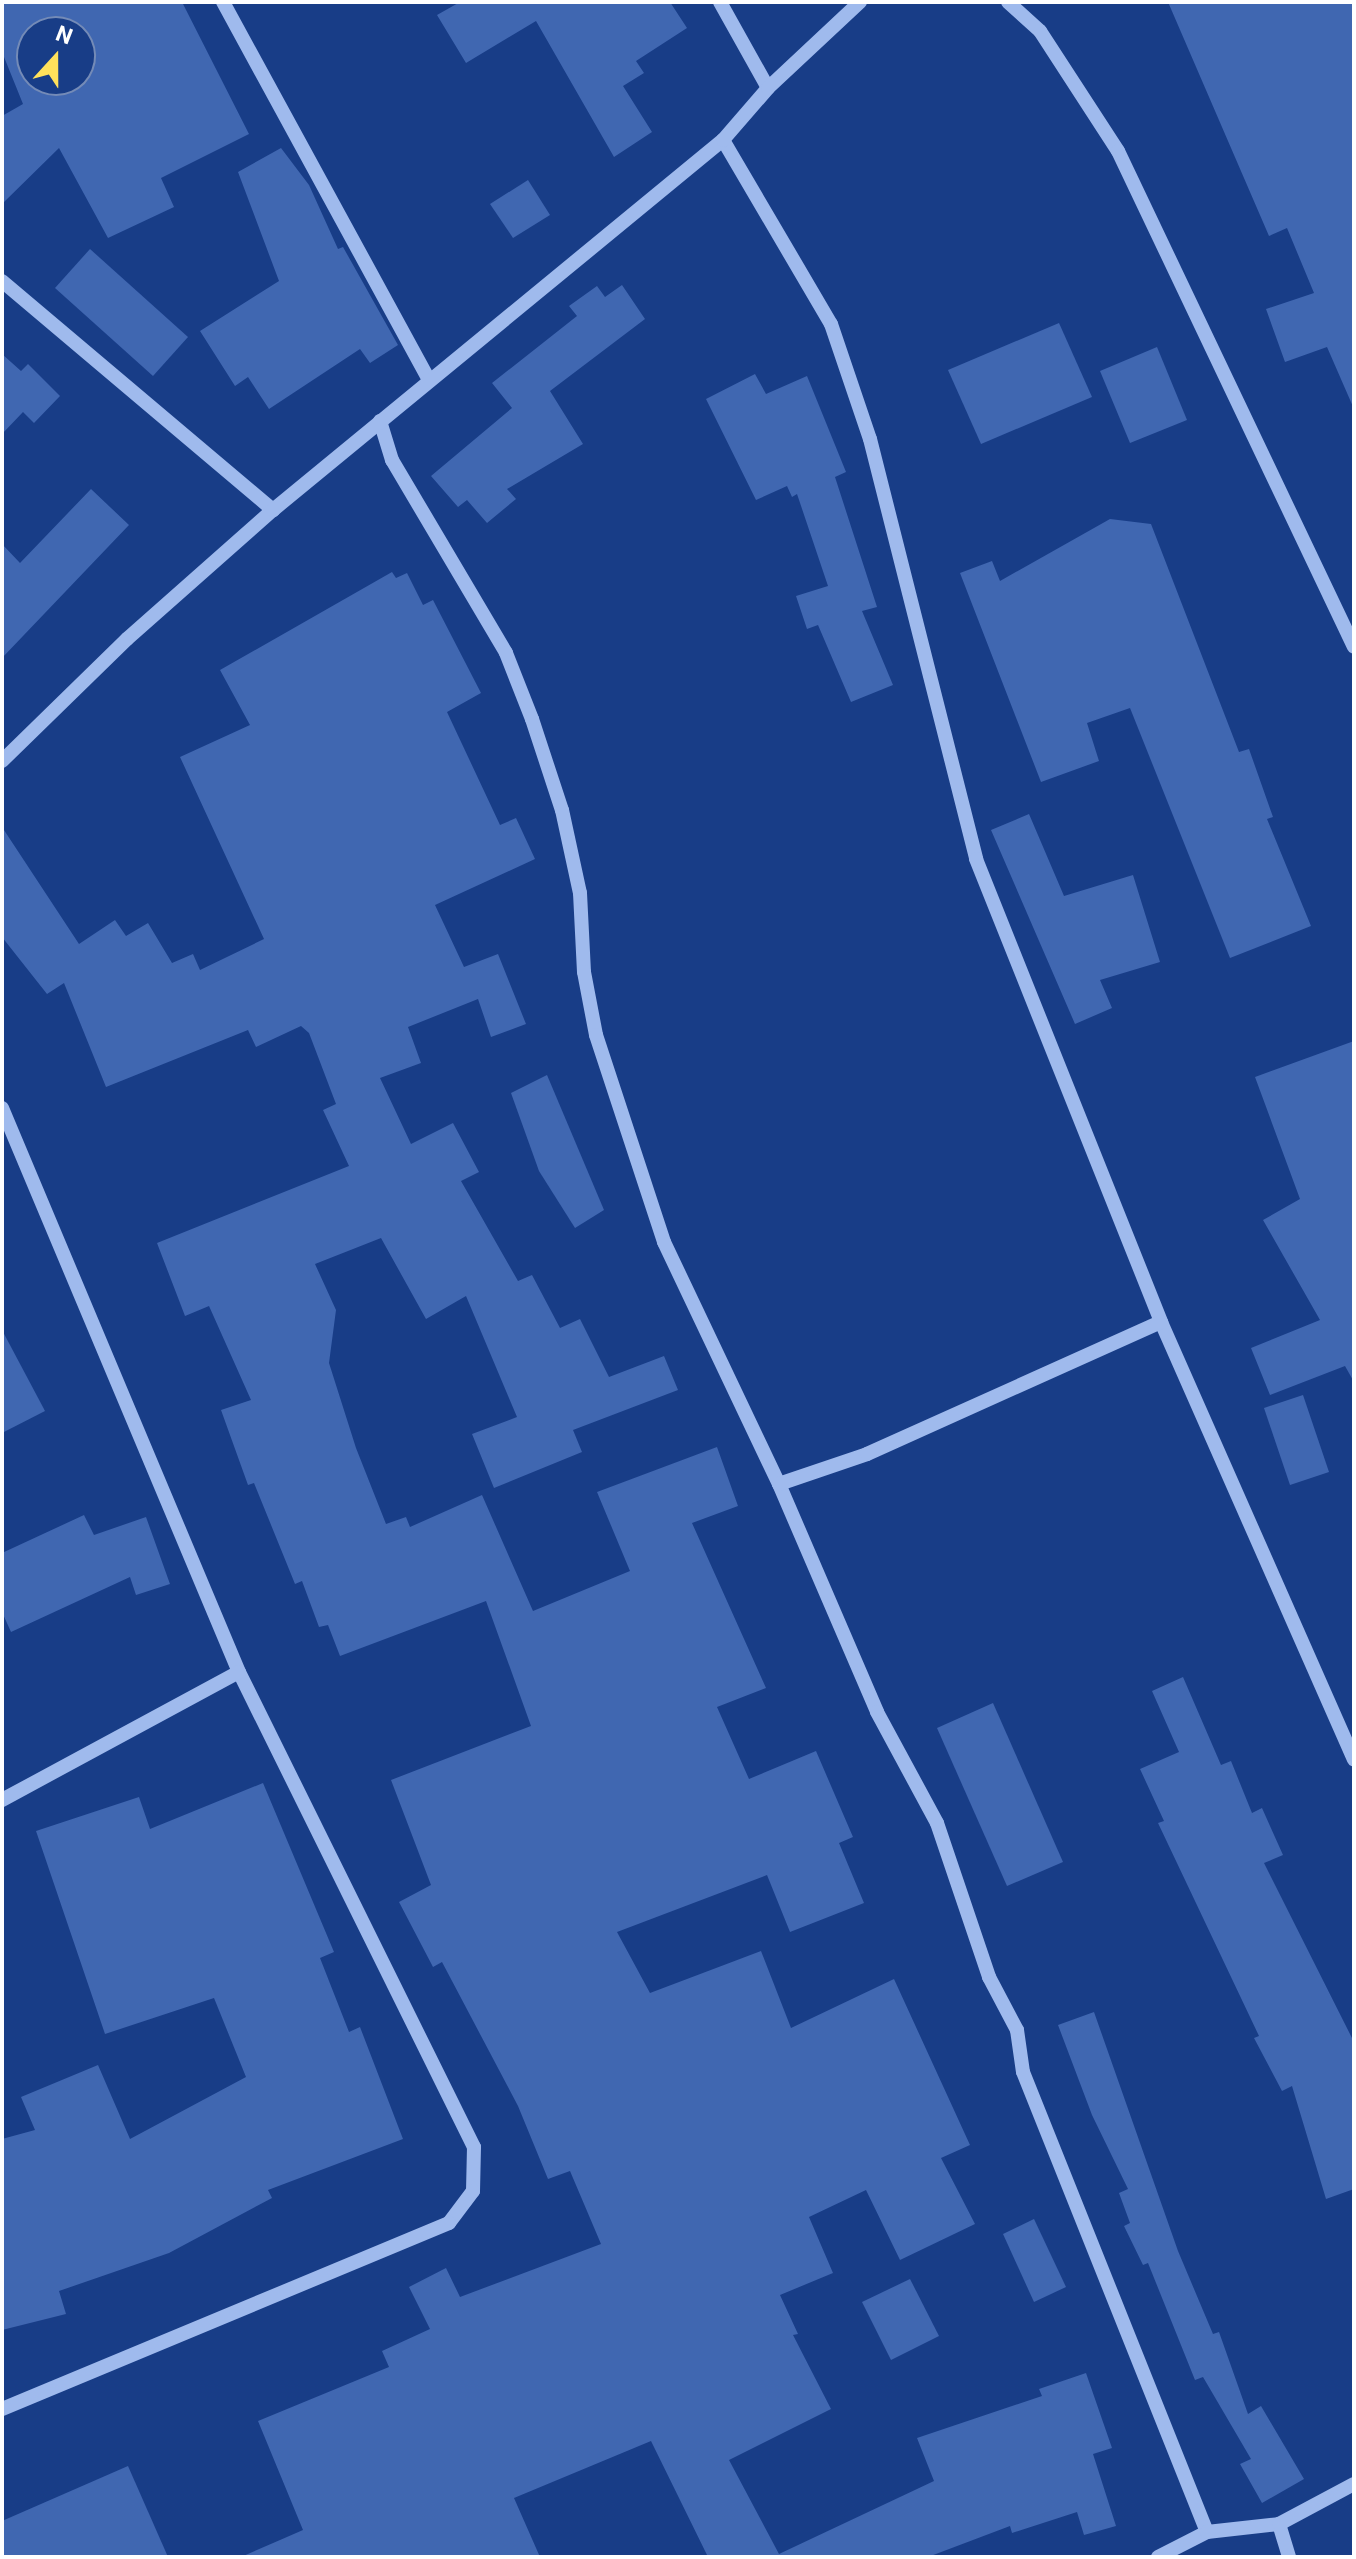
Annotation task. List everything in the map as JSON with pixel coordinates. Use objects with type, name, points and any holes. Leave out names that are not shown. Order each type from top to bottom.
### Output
[{"type":"street","points":[[223,2],[429,380]]},
{"type":"street","points":[[720,2],[768,88]]},
{"type":"street","points":[[2,761],[127,639],[273,510],[723,140],[768,88],[860,2]]},
{"type":"street","points":[[1008,2],[1040,31],[1118,151],[1354,647]]},
{"type":"street","points":[[723,140],[831,324],[853,381],[976,859],[1161,1322],[1354,1759]]},
{"type":"street","points":[[2,281],[273,510]]},
{"type":"street","points":[[380,421],[392,460],[506,653],[532,719],[562,810],[580,893],[584,972],[596,1035],[664,1242],[779,1484],[877,1712],[937,1823],[989,1977],[1017,2030],[1023,2072],[1207,2532]]},
{"type":"street","points":[[2,1108],[239,1672],[474,2147],[473,2191],[449,2223],[2,2409]]},
{"type":"street","points":[[779,1484],[867,1454],[1161,1322]]},
{"type":"street","points":[[2,1800],[239,1672]]},
{"type":"street","points":[[1158,2557],[1207,2532],[1279,2524],[1354,2484]]},
{"type":"street","points":[[1279,2524],[1289,2557]]},
{"type":"building","points":[[2,2],[182,2],[249,134],[161,178],[174,207],[108,238],[59,148],[2,204],[2,116],[23,104],[20,96],[96,96],[96,16],[16,16],[16,87],[2,52]]},
{"type":"building","points":[[460,2],[670,2],[687,28],[636,61],[644,73],[623,86],[652,132],[614,157],[536,21],[466,63],[437,15]]},
{"type":"building","points":[[1168,2],[1354,2],[1354,409],[1327,347],[1285,362],[1266,309],[1314,293],[1287,228],[1269,236]]},
{"type":"building","points":[[281,148],[309,185],[338,249],[343,247],[398,345],[370,363],[360,349],[269,409],[248,377],[235,386],[200,331],[279,281],[238,172]]},
{"type":"building","points":[[528,180],[550,215],[513,238],[490,204]]},
{"type":"building","points":[[90,249],[188,337],[153,376],[55,288]]},
{"type":"building","points":[[622,285],[645,319],[550,391],[583,444],[507,489],[516,499],[487,523],[467,500],[458,507],[431,476],[512,408],[492,383],[577,316],[569,306],[597,286],[605,297]]},
{"type":"building","points":[[1059,323],[1092,397],[981,444],[948,370]]},
{"type":"building","points":[[1157,347],[1187,420],[1130,443],[1100,371]]},
{"type":"building","points":[[2,354],[21,371],[28,364],[60,396],[34,423],[23,412],[2,434]]},
{"type":"building","points":[[755,374],[766,394],[807,376],[846,472],[835,477],[877,607],[862,611],[893,685],[851,702],[818,625],[807,629],[796,596],[828,586],[797,494],[792,497],[787,486],[756,500],[706,399]]},
{"type":"building","points":[[91,489],[129,525],[2,658],[2,544],[20,563]]},
{"type":"building","points":[[1110,519],[1151,524],[1239,752],[1249,749],[1273,817],[1267,819],[1311,926],[1230,958],[1130,708],[1087,723],[1099,761],[1041,782],[960,573],[992,561],[1000,581]]},
{"type":"building","points":[[392,572],[396,578],[407,573],[423,605],[433,600],[481,693],[447,712],[500,825],[516,818],[535,859],[435,905],[464,967],[498,954],[526,1024],[491,1037],[478,999],[408,1027],[421,1063],[380,1078],[411,1144],[453,1123],[479,1172],[461,1181],[518,1281],[532,1275],[560,1328],[580,1319],[609,1377],[664,1356],[678,1390],[573,1430],[582,1452],[494,1488],[472,1434],[517,1417],[466,1296],[426,1319],[381,1238],[315,1264],[336,1310],[329,1363],[356,1448],[386,1524],[406,1517],[410,1527],[482,1495],[533,1611],[630,1571],[597,1492],[717,1447],[738,1506],[692,1523],[766,1688],[717,1707],[749,1779],[816,1751],[853,1837],[839,1843],[864,1903],[790,1932],[767,1875],[617,1932],[650,1993],[761,1951],[791,2028],[894,1979],[970,2145],[941,2158],[975,2224],[900,2260],[866,2190],[809,2217],[833,2273],[780,2295],[798,2334],[793,2335],[831,2409],[729,2460],[779,2554],[934,2481],[917,2438],[1042,2396],[1039,2389],[1086,2373],[1112,2448],[1093,2454],[1116,2526],[1084,2535],[1077,2512],[1012,2533],[1010,2526],[928,2557],[708,2557],[651,2441],[514,2498],[540,2557],[241,2557],[303,2530],[258,2421],[389,2367],[382,2351],[430,2329],[409,2287],[446,2268],[460,2297],[601,2244],[570,2171],[548,2179],[518,2106],[442,1962],[433,1967],[399,1902],[431,1885],[391,1780],[531,1726],[486,1601],[340,1656],[328,1625],[319,1627],[302,1581],[295,1584],[254,1483],[248,1485],[221,1410],[251,1400],[209,1306],[185,1316],[157,1243],[349,1166],[323,1110],[336,1104],[309,1033],[301,1026],[256,1047],[248,1030],[106,1087],[64,983],[47,994],[2,937],[2,827],[79,944],[115,920],[126,936],[148,923],[172,963],[193,954],[200,970],[264,939],[180,757],[250,725],[220,670]]},
{"type":"building","points":[[1029,814],[1064,896],[1133,875],[1160,962],[1100,980],[1112,1008],[1075,1024],[991,830]]},
{"type":"building","points":[[1354,1041],[1354,1382],[1345,1366],[1270,1395],[1251,1348],[1320,1320],[1263,1220],[1300,1199],[1255,1077]]},
{"type":"building","points":[[547,1075],[604,1210],[575,1228],[539,1171],[511,1093]]},
{"type":"building","points":[[2,1330],[45,1411],[2,1433]]},
{"type":"building","points":[[1303,1395],[1329,1472],[1290,1485],[1264,1408]]},
{"type":"building","points":[[84,1515],[94,1535],[146,1517],[170,1584],[136,1595],[130,1577],[11,1632],[2,1612],[2,1553]]},
{"type":"building","points":[[1183,1677],[1221,1765],[1231,1761],[1252,1813],[1262,1808],[1283,1855],[1264,1863],[1354,2042],[1354,2189],[1326,2199],[1292,2086],[1282,2091],[1254,2038],[1259,2036],[1158,1823],[1164,1821],[1140,1769],[1179,1752],[1152,1691]]},
{"type":"building","points":[[993,1703],[1063,1862],[1007,1886],[937,1728]]},
{"type":"building","points":[[263,1783],[334,1952],[320,1958],[349,2032],[360,2027],[403,2139],[268,2190],[272,2198],[169,2253],[59,2291],[66,2314],[2,2330],[2,2139],[35,2130],[21,2097],[98,2065],[130,2139],[246,2077],[214,1998],[105,2034],[36,1831],[139,1797],[150,1829]]},
{"type":"building","points":[[1094,2012],[1178,2251],[1213,2334],[1219,2332],[1248,2414],[1261,2406],[1304,2479],[1262,2503],[1240,2464],[1251,2459],[1203,2377],[1195,2380],[1148,2263],[1143,2265],[1124,2226],[1130,2223],[1119,2193],[1128,2189],[1092,2115],[1058,2025]]},
{"type":"building","points":[[1034,2219],[1066,2287],[1034,2302],[1003,2234]]},
{"type":"building","points":[[910,2279],[939,2336],[891,2360],[862,2302]]},
{"type":"building","points":[[128,2466],[168,2557],[2,2557],[2,2521]]}]
